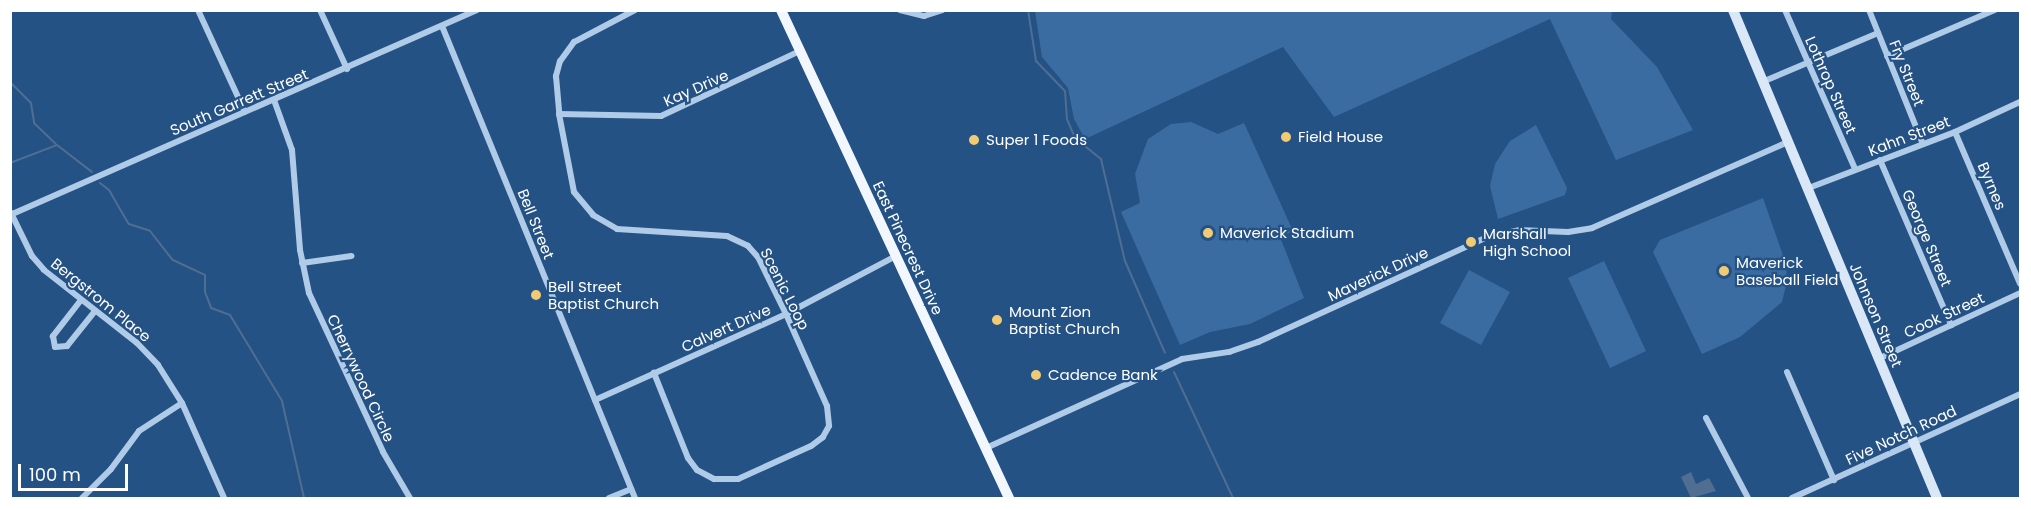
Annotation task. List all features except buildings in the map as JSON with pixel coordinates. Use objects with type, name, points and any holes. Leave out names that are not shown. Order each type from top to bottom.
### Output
[{"type":"main road","name":"East Pinecrest Drive","points":[[781,10],[1009,498]]},
{"type":"street","points":[[198,10],[245,112]]},
{"type":"street","points":[[320,10],[347,69]]},
{"type":"street","name":"South Garrett Street","points":[[11,214],[347,69],[477,10]]},
{"type":"street","name":"Scenic Loop","points":[[635,10],[565,50],[556,76],[559,114],[571,184],[592,215],[623,231],[727,236],[740,240],[758,257],[786,314],[827,406],[829,426],[816,444],[743,477],[718,480],[692,464],[654,373]]},
{"type":"street","points":[[900,10],[924,16],[942,10]]},
{"type":"street","name":"Johnson Street","points":[[1732,10],[1805,189],[1937,498]]},
{"type":"street","name":"Lothrop Street","points":[[1785,10],[1855,169]]},
{"type":"street","name":"Fry Street","points":[[1869,10],[1923,144]]},
{"type":"street","points":[[1887,56],[1995,10]]},
{"type":"street","name":"Bell Street","points":[[441,26],[635,498]]},
{"type":"street","points":[[1762,82],[1878,33]]},
{"type":"street","name":"Kay Drive","points":[[559,114],[645,118],[668,114],[800,51]]},
{"type":"street","name":"Cherrywood Circle","points":[[274,100],[292,150],[302,263],[315,309],[387,461],[410,498]]},
{"type":"street","name":"Kahn Street","points":[[1805,189],[1955,132],[2020,102]]},
{"type":"street","name":"Byrnes","points":[[1955,132],[2020,284]]},
{"type":"street","name":"Maverick Drive","points":[[985,449],[1182,359],[1229,352],[1258,342],[1489,236],[1511,230],[1568,232],[1592,228],[1786,143]]},
{"type":"street","name":"George Street","points":[[1880,160],[1951,325]]},
{"type":"street","name":"Bergstrom Place","points":[[11,214],[38,263],[151,357],[182,403],[224,498]]},
{"type":"street","points":[[302,263],[352,256]]},
{"type":"street","name":"Calvert Drive","points":[[595,400],[786,314],[896,256]]},
{"type":"street","name":"Cook Street","points":[[1878,358],[2020,293]]},
{"type":"street","points":[[81,300],[53,336],[55,347],[66,346],[95,310]]},
{"type":"street","points":[[1787,372],[1834,480]]},
{"type":"street","name":"Five Notch Road","points":[[1792,498],[2020,394]]},
{"type":"street","points":[[82,498],[111,469],[139,431],[182,403]]},
{"type":"street","points":[[1706,418],[1748,498]]},
{"type":"street","points":[[609,498],[631,489]]},
{"type":"shaded area","points":[[1035,11],[1612,11],[1611,19],[1657,67],[1693,130],[1616,160],[1550,19],[1334,117],[1283,47],[1085,139],[1074,119],[1068,88],[1042,57]]},
{"type":"shaded area","name":"Maverick Stadium","points":[[1191,122],[1218,134],[1244,123],[1293,231],[1280,237],[1304,298],[1250,324],[1210,332],[1180,345],[1121,212],[1140,203],[1135,174],[1148,139],[1171,124]]},
{"type":"shaded area","points":[[1536,125],[1567,188],[1565,195],[1498,219],[1490,186],[1495,164],[1510,141]]},
{"type":"shaded area","name":"Maverick Baseball Field","points":[[1763,198],[1786,264],[1787,281],[1782,302],[1740,337],[1702,354],[1653,252],[1660,240]]},
{"type":"shaded area","points":[[1604,261],[1646,351],[1610,368],[1568,278]]},
{"type":"shaded area","points":[[1469,270],[1510,292],[1481,345],[1440,323]]},
{"type":"shaded area","points":[[1691,472],[1696,484],[1709,478],[1716,491],[1691,498],[1681,477]]},
{"type":"waterway","points":[[1028,10],[1036,61],[1065,91],[1067,119],[1075,138],[1101,159],[1125,261],[1165,353]]},
{"type":"waterway","points":[[10,82],[31,103],[34,123],[56,144]]},
{"type":"waterway","points":[[10,163],[57,145],[92,172]]},
{"type":"waterway","points":[[100,183],[109,190],[129,224],[150,231],[173,260],[205,275],[205,292],[211,308],[230,315],[282,401],[304,498]]},
{"type":"waterway","points":[[1174,372],[1233,498]]},
{"type":"place","name":"Field House","points":[[1286,137]]},
{"type":"place","name":"Super 1 Foods","points":[[974,140]]},
{"type":"place","name":"Maverick Stadium","points":[[1208,233]]},
{"type":"place","name":"Marshall High School","points":[[1471,242]]},
{"type":"place","name":"Maverick Baseball Field","points":[[1724,271]]},
{"type":"place","name":"Bell Street Baptist Church","points":[[536,295]]},
{"type":"place","name":"Mount Zion Baptist Church","points":[[997,320]]},
{"type":"place","name":"Cadence Bank","points":[[1036,375]]}]
